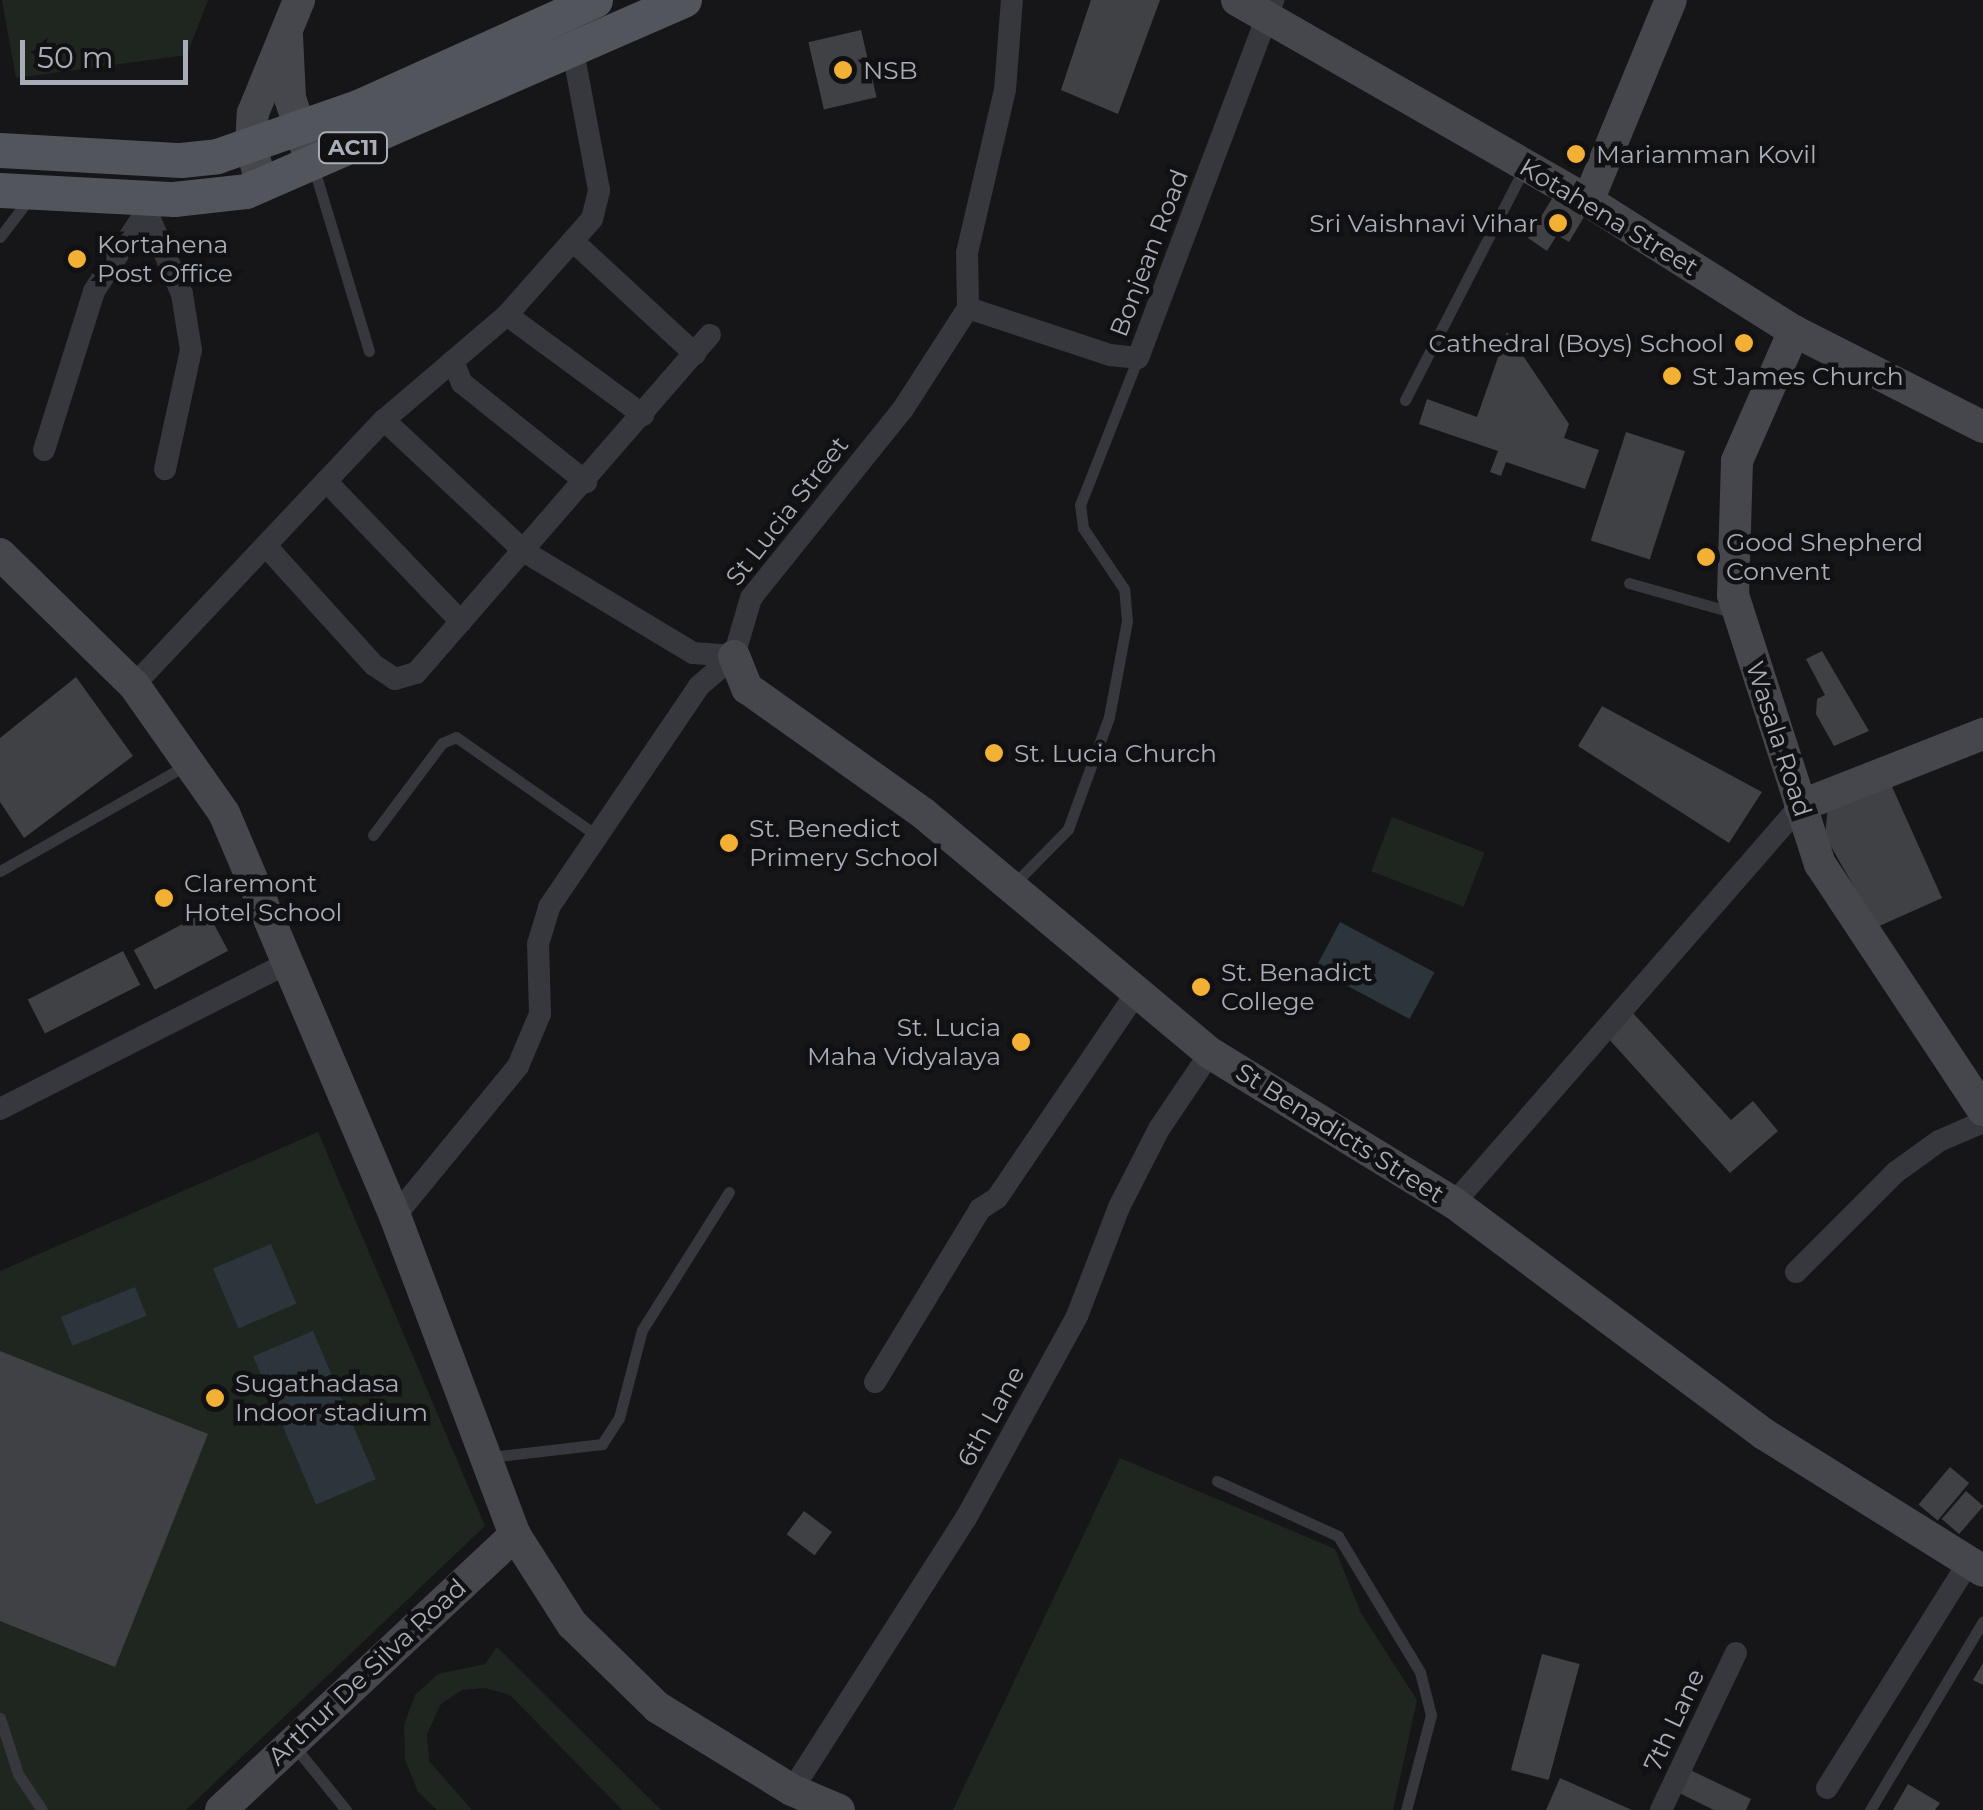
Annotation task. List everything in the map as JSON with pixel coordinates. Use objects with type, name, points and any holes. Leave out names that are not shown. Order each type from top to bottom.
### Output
[{"type":"main road","name":"AC11","points":[[0,150],[182,160],[250,146],[299,130],[595,0]]},
{"type":"main road","name":"AC11","points":[[17,190],[151,205],[262,186],[684,0]]},
{"type":"street","points":[[262,186],[250,146],[253,113],[298,0]]},
{"type":"street","points":[[968,308],[967,252],[1006,90],[1012,0]]},
{"type":"street","name":"Kotahena Street","points":[[1238,0],[1270,10],[1588,201],[1794,332],[1983,427]]},
{"type":"street","points":[[1588,201],[1672,0]]},
{"type":"street","name":"Bonjean Road","points":[[968,308],[1110,356],[1138,358],[1270,10]]},
{"type":"street","points":[[286,35],[290,98],[312,165]]},
{"type":"street","points":[[134,684],[384,420],[507,315],[592,218],[599,190],[573,50]]},
{"type":"street","points":[[44,450],[77,330],[94,291],[151,205]]},
{"type":"street","points":[[151,205],[182,294],[192,350],[165,469]]},
{"type":"street","points":[[266,546],[374,666],[396,679],[416,673],[703,344],[574,242]]},
{"type":"street","name":"St Lucia Street","points":[[734,656],[751,598],[903,409],[968,308]]},
{"type":"street","points":[[507,315],[643,415]]},
{"type":"street","name":"Wasala Road","points":[[1794,332],[1737,460],[1733,595],[1820,864],[1983,1110]]},
{"type":"street","points":[[453,360],[462,383],[586,482]]},
{"type":"street","points":[[384,420],[525,552],[693,653],[734,656]]},
{"type":"street","points":[[326,481],[461,622]]},
{"type":"street","points":[[0,554],[134,684],[224,813],[395,1216],[490,1458],[515,1535],[572,1624],[657,1706],[792,1790],[839,1810]]},
{"type":"street","points":[[395,1216],[518,1066],[540,1014],[538,944],[549,907],[699,686],[734,656]]},
{"type":"street","name":"St Benadicts Street","points":[[734,656],[747,688],[1014,884],[1210,1053],[1454,1203],[1764,1434],[1976,1566]]},
{"type":"street","points":[[1454,1203],[1800,806],[1983,734]]},
{"type":"street","points":[[0,1109],[288,963]]},
{"type":"street","points":[[875,1382],[980,1209],[1006,1186],[1137,992]]},
{"type":"street","name":"6th Lane","points":[[792,1790],[965,1520],[1077,1316],[1119,1208],[1159,1129],[1210,1053]]},
{"type":"street","points":[[1796,1272],[1896,1172],[1939,1141],[1983,1122]]},
{"type":"street","name":"Arthur De Silva Road","points":[[220,1810],[515,1535]]},
{"type":"street","points":[[1827,1788],[1976,1566]]},
{"type":"street","name":"7th Lane","points":[[1661,1810],[1736,1653]]},
{"type":"lane","points":[[312,165],[369,351]]},
{"type":"lane","points":[[1405,400],[1525,166]]},
{"type":"lane","points":[[0,237],[17,190]]},
{"type":"lane","points":[[1014,884],[1068,829],[1109,717],[1128,621],[1124,589],[1083,528],[1080,506],[1138,358]]},
{"type":"lane","points":[[1629,583],[1739,614]]},
{"type":"lane","points":[[373,835],[442,744],[456,737],[598,837]]},
{"type":"lane","points":[[0,871],[192,762]]},
{"type":"lane","points":[[490,1458],[602,1444],[619,1418],[642,1330],[729,1192]]},
{"type":"lane","points":[[1216,1481],[1338,1536],[1420,1672],[1431,1715],[1406,1810]]},
{"type":"lane","points":[[1870,1810],[1983,1621]]},
{"type":"lane","points":[[0,1718],[18,1774],[42,1810]]},
{"type":"lane","points":[[290,1742],[346,1810]]},
{"type":"shaded area","points":[[2,0],[208,0],[187,55],[16,78]]},
{"type":"shaded area","points":[[1392,817],[1484,852],[1464,907],[1371,871]]},
{"type":"shaded area","points":[[1340,922],[1434,972],[1410,1019],[1315,969]]},
{"type":"shaded area","name":"Sugathadasa Indoor stadium","points":[[318,1132],[485,1526],[186,1810],[0,1810],[0,1271]]},
{"type":"shaded area","points":[[271,1244],[296,1304],[238,1328],[213,1269]]},
{"type":"shaded area","points":[[135,1287],[147,1316],[72,1346],[61,1317]]},
{"type":"shaded area","points":[[313,1331],[376,1479],[316,1505],[253,1356]]},
{"type":"shaded area","points":[[1120,1458],[1335,1549],[1361,1613],[1417,1700],[1393,1810],[953,1810]]},
{"type":"shaded area","points":[[497,1647],[661,1810],[622,1810],[510,1695],[485,1688],[462,1690],[441,1704],[427,1734],[429,1761],[472,1810],[437,1810],[418,1792],[405,1759],[404,1725],[415,1695],[438,1674],[485,1664]]},
{"type":"building","points":[[1091,0],[1160,0],[1118,114],[1061,90]]},
{"type":"building","name":"NSB","points":[[861,30],[877,97],[824,109],[808,42]]},
{"type":"building","name":"Sri Vaishnavi Vihar","points":[[1556,192],[1587,212],[1569,242],[1557,235],[1547,251],[1528,238]]},
{"type":"building","points":[[1507,332],[1569,424],[1564,438],[1599,450],[1585,489],[1506,462],[1501,476],[1490,472],[1498,451],[1419,424],[1427,399],[1477,417]]},
{"type":"building","points":[[1626,432],[1685,451],[1650,560],[1591,540]]},
{"type":"building","points":[[1822,651],[1869,731],[1834,746],[1816,714],[1817,699],[1825,695],[1806,659]]},
{"type":"building","points":[[76,677],[133,756],[24,838],[0,802],[0,738]]},
{"type":"building","points":[[1602,706],[1762,792],[1729,843],[1578,746]]},
{"type":"building","points":[[1889,780],[1942,898],[1877,927],[1825,836],[1828,806]]},
{"type":"building","points":[[207,911],[228,951],[155,990],[134,950]]},
{"type":"building","points":[[123,951],[140,985],[45,1033],[28,1000]]},
{"type":"building","points":[[1632,1012],[1731,1120],[1753,1101],[1778,1131],[1730,1173],[1607,1037]]},
{"type":"building","points":[[0,1351],[208,1434],[115,1667],[0,1621]]},
{"type":"building","points":[[1950,1467],[1969,1483],[1938,1521],[1919,1505]]},
{"type":"building","points":[[1966,1491],[1983,1507],[1959,1534],[1942,1519]]},
{"type":"building","points":[[804,1511],[832,1532],[814,1555],[787,1534]]},
{"type":"building","points":[[1542,1654],[1580,1664],[1549,1780],[1511,1770]]},
{"type":"building","points":[[1983,1663],[1983,1685],[1973,1680]]},
{"type":"building","points":[[1688,1769],[1751,1799],[1746,1810],[1714,1810],[1677,1792]]},
{"type":"building","points":[[1560,1778],[1632,1810],[1546,1810]]},
{"type":"building","points":[[1908,1784],[1940,1803],[1935,1810],[1893,1810]]},
{"type":"place","name":"NSB","points":[[843,70]]},
{"type":"place","name":"Mariamman Kovil","points":[[1576,154]]},
{"type":"place","name":"Sri Vaishnavi Vihar","points":[[1558,223]]},
{"type":"place","name":"Kortahena Post Office","points":[[77,259]]},
{"type":"place","name":"Cathedral (Boys) School","points":[[1744,343]]},
{"type":"place","name":"St James Church","points":[[1672,376]]},
{"type":"place","name":"Good Shepherd Convent","points":[[1706,557]]},
{"type":"place","name":"St. Lucia Church","points":[[994,753]]},
{"type":"place","name":"St. Benedict Primery School","points":[[729,843]]},
{"type":"place","name":"Claremont Hotel School","points":[[164,898]]},
{"type":"place","name":"St. Benadict College","points":[[1201,987]]},
{"type":"place","name":"St. Lucia Maha Vidyalaya","points":[[1021,1042]]},
{"type":"place","name":"Sugathadasa Indoor stadium","points":[[215,1398]]}]
